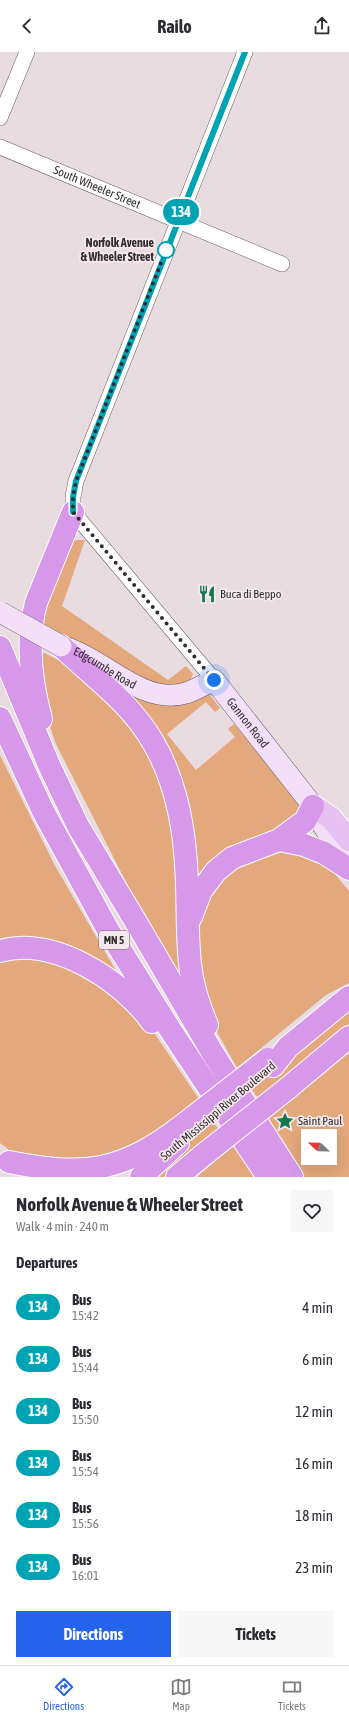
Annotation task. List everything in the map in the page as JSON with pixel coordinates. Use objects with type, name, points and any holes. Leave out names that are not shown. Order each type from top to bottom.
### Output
[{"type":"highway","points":[[49,765],[37,703],[30,643],[36,603],[73,512]]},
{"type":"highway","points":[[61,646],[110,689],[131,711],[152,740],[162,758],[175,798],[184,838],[188,901],[187,932],[194,985],[210,1033],[212,1052]]},
{"type":"highway","name":"MN 5","points":[[0,647],[49,765],[78,826],[212,1052],[258,1144],[268,1177]]},
{"type":"highway","name":"MN 5","points":[[0,718],[43,811],[108,930],[204,1082],[258,1144],[292,1177]]},
{"type":"highway","points":[[0,738],[22,766]]},
{"type":"highway","points":[[187,932],[198,898],[216,870],[232,858],[279,840],[305,821],[313,806]]},
{"type":"highway","points":[[279,840],[304,845],[324,853],[349,869]]},
{"type":"highway","points":[[0,951],[26,949],[48,951],[79,962],[96,972],[128,995],[143,1009],[155,1026],[204,1082]]},
{"type":"highway","name":"South Mississippi River Boulevard","points":[[141,1177],[169,1150],[187,1129],[349,997]]},
{"type":"highway","name":"South Mississippi River Boulevard","points":[[177,1177],[349,1037]]},
{"type":"highway","points":[[4,1158],[37,1168],[57,1171],[93,1170],[111,1166],[146,1151],[187,1129]]},
{"type":"highway","points":[[4,1158],[32,1177]]},
{"type":"main road","name":"Gannon Road","points":[[313,806],[331,818],[349,840]]},
{"type":"street","points":[[0,118],[27,52]]},
{"type":"street","points":[[73,512],[73,497],[76,481],[245,52]]},
{"type":"street","name":"South Wheeler Street","points":[[0,147],[282,264]]},
{"type":"street","name":"Gannon Road","points":[[73,512],[214,680],[313,806],[322,824],[349,864]]},
{"type":"street","name":"Edgcumbe Road","points":[[0,612],[61,646],[78,652],[155,694],[165,695],[186,693],[214,680]]},
{"type":"shaded area","points":[[85,540],[62,606],[168,680],[186,666],[193,674],[189,683],[158,688],[38,624],[71,541]]},
{"type":"shaded area","points":[[35,648],[75,669],[90,680],[146,744],[174,815],[181,980],[125,880],[56,744],[47,718]]},
{"type":"shaded area","points":[[117,683],[203,696],[209,694],[220,708],[215,712],[206,702],[167,734],[196,770],[235,737],[228,729],[234,724],[300,805],[301,813],[202,877],[193,874],[193,859]]},
{"type":"shaded area","points":[[0,755],[54,864],[119,976],[0,943]]},
{"type":"shaded area","points":[[271,851],[301,852],[330,868],[349,891],[349,983],[326,995],[237,1068],[217,1032],[209,1012],[199,977],[199,916],[227,869]]},
{"type":"shaded area","points":[[14,954],[78,969],[146,1021],[199,1099],[161,1132],[106,1159],[19,1157],[0,1143],[0,957]]},
{"type":"shaded area","points":[[349,1008],[349,1024],[258,1098],[252,1090]]},
{"type":"shaded area","points":[[349,1050],[349,1177],[197,1177],[200,1174]]},
{"type":"shaded area","points":[[213,1122],[220,1131],[165,1177],[148,1177],[190,1140],[191,1141]]},
{"type":"bus line","name":"134","points":[[73,512],[73,497],[76,481],[245,52]]},
{"type":"place","name":"Norfolk Avenue & Wheeler Street","points":[[166,250]]},
{"type":"place","name":"Buca di Beppo","points":[[207,594]]},
{"type":"place","name":"Saint Paul","points":[[285,1121]]},
{"type":"route","points":[[166,250],[76,481],[73,497],[73,512],[214,680]]}]
